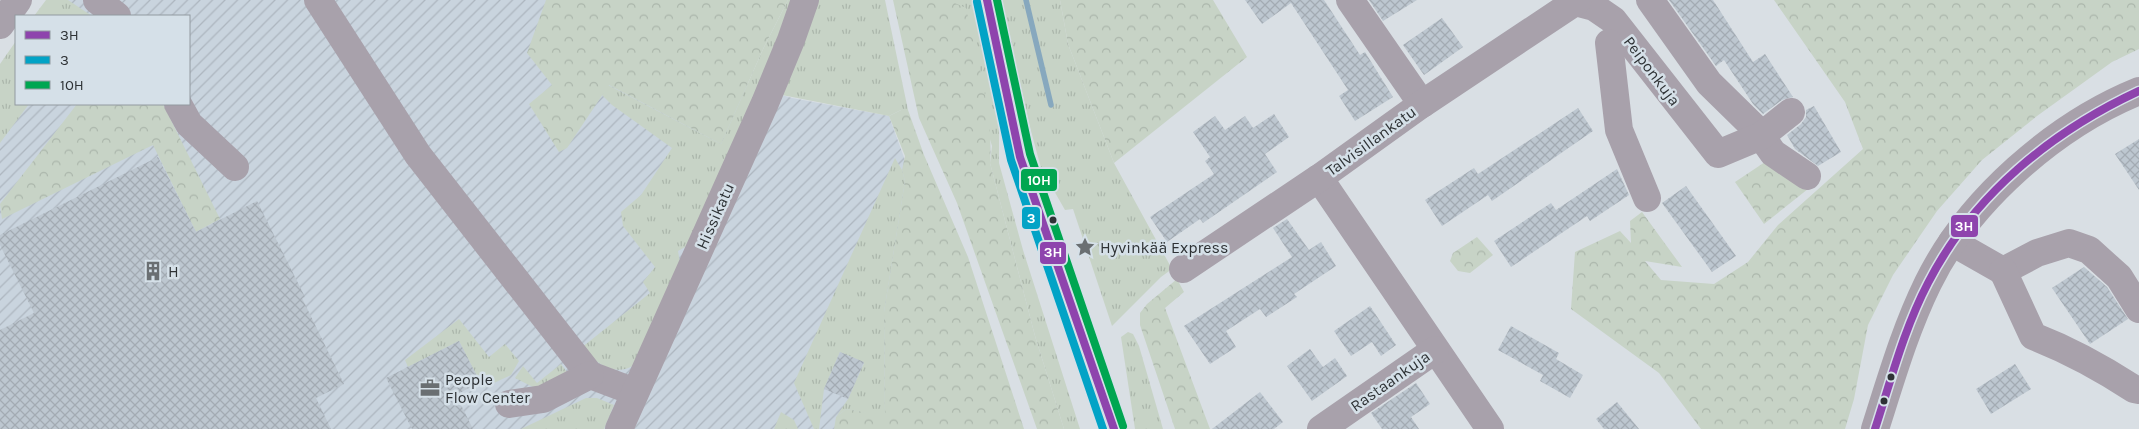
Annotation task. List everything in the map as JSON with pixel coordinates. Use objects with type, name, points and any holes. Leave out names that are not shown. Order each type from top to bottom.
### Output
[{"type":"main road","points":[[987,0],[1020,157],[1114,429]]},
{"type":"street","points":[[97,0],[116,15]]},
{"type":"street","points":[[318,0],[418,155],[590,375],[635,392]]},
{"type":"street","name":"Hissikatu","points":[[619,429],[765,103],[805,0]]},
{"type":"street","points":[[1350,0],[1422,104]]},
{"type":"street","points":[[1650,0],[1708,81],[1761,136],[1773,152],[1807,176]]},
{"type":"street","name":"Talvisillankatu","points":[[1490,429],[1319,178],[1422,104],[1576,1]]},
{"type":"street","name":"Peiponkuja","points":[[1576,1],[1594,7],[1613,20],[1718,154],[1761,136]]},
{"type":"street","points":[[1636,50],[1668,25]]},
{"type":"street","points":[[1609,43],[1619,130],[1647,198]]},
{"type":"street","points":[[1675,101],[1708,81]]},
{"type":"street","points":[[1875,429],[1903,340],[1928,283],[1952,242],[2001,185],[2029,158],[2070,128],[2104,107],[2136,97]]},
{"type":"street","points":[[179,105],[189,124],[235,167]]},
{"type":"street","points":[[1761,136],[1790,112]]},
{"type":"street","points":[[1183,269],[1319,178]]},
{"type":"street","points":[[1952,242],[2003,271],[2033,336],[2101,368],[2134,389],[2139,390]]},
{"type":"street","points":[[2003,271],[2037,254],[2069,243],[2089,250],[2119,277],[2139,308]]},
{"type":"street","name":"Rastaankuja","points":[[1321,429],[1435,350]]},
{"type":"street","points":[[508,404],[543,399],[590,375]]},
{"type":"shaded area","points":[[67,0],[758,0],[739,82],[792,98],[889,116],[1002,429],[0,429],[0,94],[15,105],[190,105],[190,15],[56,15]]},
{"type":"green space","points":[[46,0],[68,0],[90,15],[35,15]]},
{"type":"green space","points":[[546,0],[788,0],[764,47],[721,144],[609,85],[567,148],[559,152],[529,104],[552,85],[527,53]]},
{"type":"green space","points":[[788,0],[792,0],[747,117],[687,246],[678,251],[680,263],[634,365],[627,369],[619,370],[606,367],[581,348],[650,293],[643,282],[655,267],[623,226],[621,212],[641,195],[672,148],[612,105],[602,95],[608,85],[721,144],[764,47]]},
{"type":"green space","points":[[818,0],[885,0],[908,110],[901,110],[889,116],[782,95]]},
{"type":"green space","points":[[893,0],[948,0],[966,8],[987,105],[991,144],[990,163],[1035,336],[1064,429],[1037,429],[957,203],[919,118]]},
{"type":"green space","points":[[948,0],[972,0],[999,122],[999,163],[1023,250],[1080,429],[1064,429],[1035,336],[990,163],[992,146]]},
{"type":"green space","points":[[1001,0],[1060,0],[1068,44],[1114,163],[1172,269],[1161,277],[1112,326],[1073,209],[1065,210],[1041,168]]},
{"type":"green space","points":[[1060,0],[1213,0],[1247,57],[1114,163],[1068,44]]},
{"type":"green space","points":[[1774,0],[2139,0],[2139,49],[2112,62],[2037,116],[1982,160],[1937,211],[1893,275],[1868,325],[1854,399],[1845,429],[1701,429],[1659,373],[1571,309],[1575,252],[1620,231],[1631,243],[1630,221],[1642,212],[1682,267],[1645,261],[1661,280],[1714,284],[1748,262],[1778,225],[1863,149],[1845,102]]},
{"type":"green space","points":[[15,42],[15,105],[28,105],[0,143],[0,64]]},
{"type":"green space","points":[[76,105],[163,105],[220,219],[196,232],[153,145],[2,219],[0,204]]},
{"type":"green space","points":[[901,110],[908,110],[924,155],[968,257],[1024,429],[834,429],[836,417],[846,409],[885,416],[884,312],[905,181],[902,170],[905,156],[889,116]]},
{"type":"green space","points":[[895,158],[902,170],[905,181],[884,312],[885,417],[846,409],[836,417],[848,399],[864,363],[840,352],[824,389],[819,429],[814,429],[794,383]]},
{"type":"green space","points":[[1768,160],[1813,185],[1764,224],[1735,182]]},
{"type":"green space","points":[[1477,237],[1493,255],[1470,273],[1458,271],[1450,261],[1453,253]]},
{"type":"green space","points":[[1177,279],[1184,292],[1165,308],[1210,429],[1175,429],[1140,325],[1140,313],[1147,304]]},
{"type":"green space","points":[[459,319],[489,357],[505,344],[519,361],[511,375],[483,388],[459,341],[408,367],[405,360]]},
{"type":"green space","points":[[1128,332],[1133,334],[1139,346],[1163,429],[1135,429],[1121,337]]},
{"type":"green space","points":[[561,364],[569,375],[539,390],[515,378],[523,366],[537,383]]},
{"type":"green space","points":[[586,398],[597,398],[614,405],[604,429],[521,429]]},
{"type":"green space","points":[[781,412],[794,420],[798,429],[774,429]]},
{"type":"building","points":[[1245,0],[1324,0],[1360,55],[1365,52],[1393,97],[1355,121],[1339,96],[1348,90],[1291,3],[1262,24]]},
{"type":"building","points":[[1369,0],[1417,0],[1383,21]]},
{"type":"building","points":[[1669,0],[1713,0],[1753,62],[1765,54],[1793,97],[1782,100],[1763,114],[1753,104],[1724,60],[1716,66]]},
{"type":"building","points":[[1442,18],[1463,47],[1424,75],[1403,45]]},
{"type":"building","points":[[1814,106],[1841,152],[1818,166],[1795,149],[1787,135],[1801,124],[1806,117],[1806,110]]},
{"type":"building","points":[[1578,108],[1593,131],[1492,201],[1488,195],[1442,226],[1425,200],[1474,168],[1478,174]]},
{"type":"building","points":[[1274,114],[1289,137],[1265,154],[1277,172],[1203,223],[1200,219],[1167,242],[1150,217],[1214,174],[1205,161],[1210,157],[1193,132],[1215,116],[1225,130],[1245,116],[1253,128]]},
{"type":"building","points":[[2139,139],[2139,190],[2115,154]]},
{"type":"building","name":"H","points":[[158,157],[196,232],[257,201],[305,297],[302,298],[344,384],[316,398],[331,429],[0,429],[0,330],[34,313],[0,245],[0,235]]},
{"type":"building","points":[[1617,169],[1629,195],[1590,221],[1587,216],[1511,267],[1494,241],[1551,203],[1556,210]]},
{"type":"building","points":[[1686,186],[1736,256],[1712,272],[1662,203]]},
{"type":"building","points":[[1287,219],[1309,250],[1321,242],[1336,266],[1294,294],[1297,297],[1266,317],[1260,309],[1226,331],[1236,347],[1210,364],[1184,326],[1292,257],[1273,228]]},
{"type":"building","points":[[2084,267],[2107,287],[2128,319],[2090,344],[2052,288]]},
{"type":"building","points":[[1370,306],[1396,345],[1381,356],[1372,342],[1351,356],[1334,331]]},
{"type":"building","points":[[1511,326],[1559,353],[1556,359],[1583,375],[1570,398],[1540,381],[1543,375],[1498,350]]},
{"type":"building","name":"People Flow Center","points":[[459,341],[480,382],[456,395],[473,429],[412,429],[386,378]]},
{"type":"building","points":[[1310,349],[1323,367],[1335,358],[1347,376],[1312,401],[1287,366]]},
{"type":"building","points":[[840,352],[864,362],[848,399],[824,389]]},
{"type":"building","points":[[2015,364],[2031,389],[1991,414],[1976,389]]},
{"type":"building","points":[[1416,383],[1430,404],[1411,417],[1419,429],[1382,429],[1371,413]]},
{"type":"building","points":[[1260,392],[1283,422],[1274,429],[1212,429]]},
{"type":"building","points":[[1617,402],[1639,429],[1604,429],[1596,419]]},
{"type":"waterway","points":[[1026,0],[1051,105]]},
{"type":"transit line","name":"3H","points":[[987,0],[1020,157],[1114,429]]},
{"type":"transit line","name":"10H","points":[[997,0],[1030,154],[1123,426]]},
{"type":"transit line","name":"3","points":[[977,2],[1011,160],[1103,429]]},
{"type":"transit line","name":"3H","points":[[1875,429],[1898,355],[1919,300],[1946,251],[1968,222],[1991,194],[2017,169],[2045,147],[2075,126],[2139,91]]},
{"type":"place","name":"Hyvinkää Express","points":[[1085,247]]},
{"type":"place","name":"H","points":[[153,271]]},
{"type":"place","name":"People Flow Center","points":[[430,388]]}]
